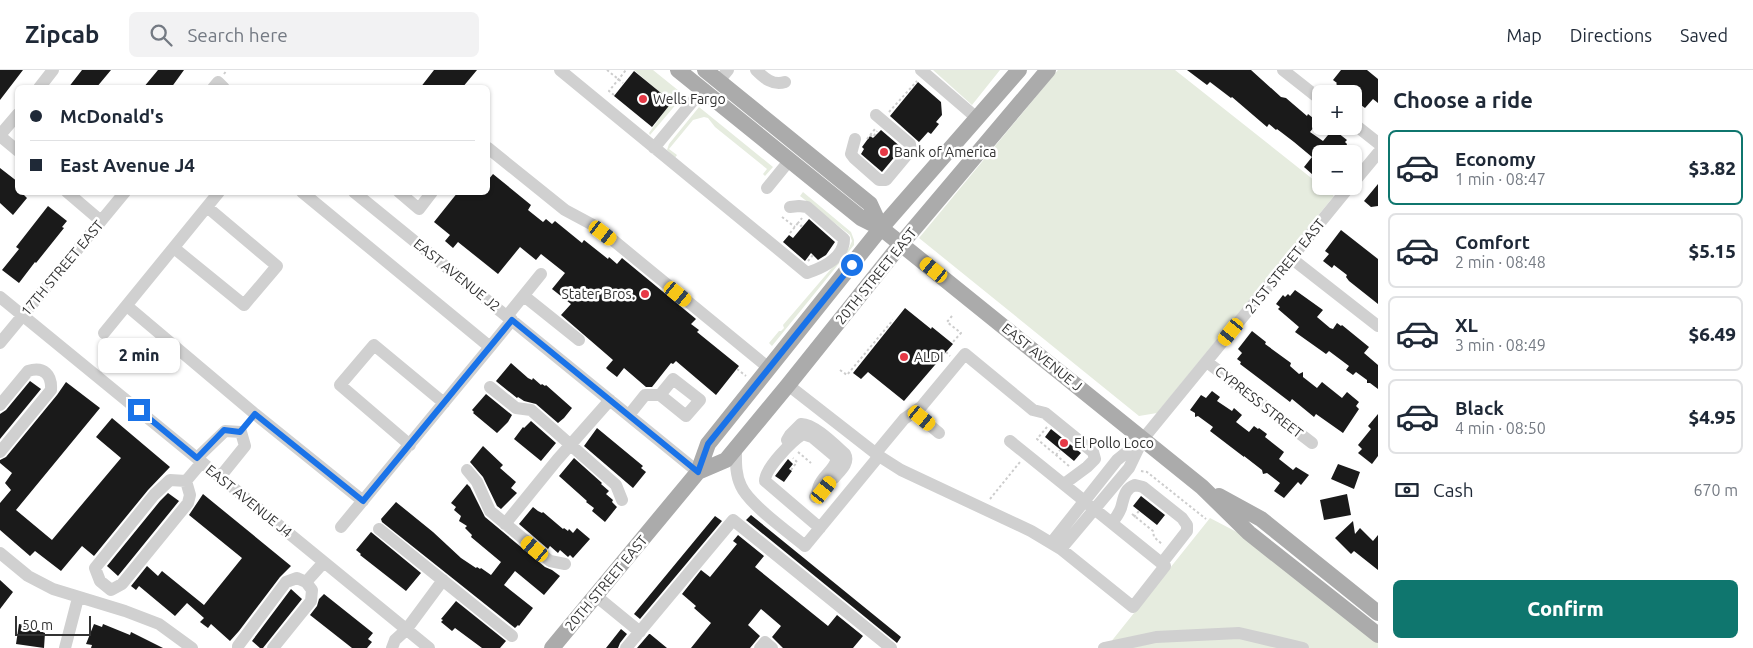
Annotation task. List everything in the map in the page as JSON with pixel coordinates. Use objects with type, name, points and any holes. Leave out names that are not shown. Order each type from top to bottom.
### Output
[{"type":"main road","name":"EAST AVENUE J","points":[[678,70],[861,218],[881,228],[1143,439],[1202,487],[1249,533],[1378,635]]},
{"type":"main road","name":"20TH STREET EAST","points":[[552,648],[698,472],[708,444],[770,369],[881,228],[1019,70]]},
{"type":"main road","name":"20TH STREET EAST","points":[[698,472],[726,460],[901,244],[1048,70]]},
{"type":"main road","name":"EAST AVENUE J","points":[[710,72],[870,204],[881,228]]},
{"type":"main road","points":[[702,90],[707,88],[723,94],[769,129],[794,141]]},
{"type":"main road","points":[[739,444],[743,425],[772,386],[773,378],[770,369]]},
{"type":"main road","name":"EAST AVENUE J","points":[[1202,487],[1261,519],[1378,613]]},
{"type":"street","points":[[41,85],[53,70]]},
{"type":"street","points":[[560,70],[807,273],[823,268],[831,262],[842,249],[844,239],[807,207],[799,206],[786,212]]},
{"type":"street","points":[[756,70],[769,80],[779,84],[785,82]]},
{"type":"street","points":[[1282,70],[1312,93]]},
{"type":"street","points":[[919,75],[978,119]]},
{"type":"street","points":[[654,148],[702,90]]},
{"type":"street","points":[[15,118],[0,136],[15,148]]},
{"type":"street","points":[[860,140],[851,154],[880,180],[886,180],[911,150],[910,144],[881,118]]},
{"type":"street","points":[[1362,130],[1378,143]]},
{"type":"street","points":[[490,150],[565,210],[593,225],[614,241],[770,369]]},
{"type":"street","points":[[1362,172],[1378,153]]},
{"type":"street","points":[[767,188],[789,161]]},
{"type":"street","points":[[71,195],[101,221]]},
{"type":"street","name":"17TH STREET EAST","points":[[0,343],[123,195]]},
{"type":"street","points":[[104,333],[217,195]]},
{"type":"street","points":[[306,195],[490,347]]},
{"type":"street","name":"EAST AVENUE J2","points":[[358,195],[698,472]]},
{"type":"street","points":[[403,195],[420,209],[430,195]]},
{"type":"street","name":"21ST STREET EAST","points":[[1056,546],[1090,504],[1117,460],[1143,439],[1343,195]]},
{"type":"street","points":[[174,248],[244,305],[278,266],[207,207]]},
{"type":"street","points":[[1291,258],[1378,326]]},
{"type":"street","points":[[341,527],[490,347],[541,274]]},
{"type":"street","points":[[524,296],[579,340]]},
{"type":"street","name":"EAST AVENUE J4","points":[[0,297],[429,648]]},
{"type":"street","points":[[127,306],[255,414],[363,501]]},
{"type":"street","points":[[410,444],[340,385],[374,345],[444,403]]},
{"type":"street","points":[[739,444],[737,471],[740,485],[748,498],[805,546],[904,419],[921,408],[964,354],[1033,410],[1045,413],[1093,452],[1095,459],[1088,468],[1066,478]]},
{"type":"street","name":"CYPRESS STREET","points":[[1207,362],[1312,443]]},
{"type":"street","points":[[0,406],[28,371],[42,370],[52,382],[51,390],[0,452]]},
{"type":"street","points":[[788,385],[877,455],[901,470],[1031,531],[1056,546],[1133,607],[1165,566],[1090,504],[1066,478],[1010,441]]},
{"type":"street","points":[[490,387],[516,408],[530,410],[616,485],[622,500]]},
{"type":"street","points":[[629,415],[645,395],[660,395]]},
{"type":"street","points":[[505,524],[610,400]]},
{"type":"street","points":[[914,412],[939,433]]},
{"type":"street","points":[[240,432],[255,414]]},
{"type":"street","points":[[186,481],[170,480],[154,495],[95,568],[100,582],[111,590],[122,584],[188,503],[190,495],[186,481],[199,460],[224,430],[240,432]]},
{"type":"street","points":[[220,477],[244,446],[240,432]]},
{"type":"street","points":[[817,495],[819,485],[833,468],[837,458],[807,434],[800,436],[793,453],[767,472],[765,480],[820,528]]},
{"type":"street","points":[[467,470],[477,482],[490,511],[550,561],[565,564]]},
{"type":"street","points":[[1112,522],[1119,511],[1124,494],[1132,486],[1137,485],[1143,487],[1186,522],[1188,527],[1185,534],[1162,563]]},
{"type":"street","points":[[626,648],[734,520],[891,648]]},
{"type":"street","points":[[379,529],[512,636]]},
{"type":"street","points":[[0,553],[28,576],[53,589],[125,611],[159,624],[192,648]]},
{"type":"street","points":[[306,582],[324,562]]},
{"type":"street","points":[[238,648],[286,582],[297,578],[306,582],[312,590],[311,602],[273,648]]},
{"type":"street","points":[[392,648],[395,640],[406,630],[443,580]]},
{"type":"street","points":[[596,596],[640,632]]},
{"type":"street","points":[[65,648],[78,598]]},
{"type":"street","points":[[1104,648],[1156,637],[1239,633],[1303,648]]},
{"type":"street","points":[[760,648],[765,642],[772,648]]},
{"type":"path","points":[[607,70],[623,83]]},
{"type":"path","points":[[614,95],[609,91],[626,70]]},
{"type":"path","points":[[860,140],[919,75]]},
{"type":"path","points":[[786,212],[794,227]]},
{"type":"path","points":[[790,233],[803,217]]},
{"type":"path","points":[[798,223],[802,225]]},
{"type":"path","points":[[952,316],[947,322],[961,333],[952,343]]},
{"type":"path","points":[[840,370],[848,375],[893,320]]},
{"type":"path","points":[[737,369],[748,378]]},
{"type":"path","points":[[1050,423],[1037,439],[1071,468],[1066,478]]},
{"type":"path","points":[[1056,454],[1060,450]]},
{"type":"path","points":[[793,453],[812,463]]},
{"type":"path","points":[[790,470],[797,462],[793,453]]},
{"type":"path","points":[[988,501],[1021,460]]},
{"type":"path","points":[[1119,511],[1130,511],[1152,531],[1154,537],[1166,546]]},
{"type":"path","points":[[1131,523],[1139,511]]},
{"type":"shaded area","points":[[634,70],[653,70],[684,95],[650,135],[649,133],[671,102]]},
{"type":"shaded area","points":[[933,70],[1000,70],[972,105]]},
{"type":"shaded area","points":[[1058,70],[1175,70],[1312,179],[1312,195],[1334,196],[1157,413],[1139,416],[919,238]]},
{"type":"shaded area","points":[[699,107],[773,167],[765,176],[763,174],[767,169],[715,127],[708,118],[704,117],[693,120],[669,149],[677,155],[675,158],[667,150],[669,144]]},
{"type":"shaded area","points":[[803,192],[851,232],[854,245],[772,346],[769,343],[784,328],[783,325],[849,248],[852,241],[850,235],[800,196]]},
{"type":"shaded area","points":[[1210,518],[1252,540],[1378,643],[1378,648],[1106,648]]},
{"type":"building","points":[[0,70],[23,70],[0,100]]},
{"type":"building","points":[[82,70],[111,70],[98,85],[70,85]]},
{"type":"building","points":[[158,70],[184,70],[173,85],[146,85]]},
{"type":"building","points":[[434,70],[477,70],[464,85],[422,85]]},
{"type":"building","points":[[1187,70],[1251,70],[1281,97],[1286,98],[1307,116],[1308,114],[1312,117],[1312,130],[1310,132],[1312,135],[1323,141],[1328,135],[1341,135],[1347,140],[1345,142],[1347,145],[1312,145],[1312,157],[1277,129],[1269,124],[1267,127],[1232,97],[1210,82],[1207,85]]},
{"type":"building","points":[[1341,70],[1367,70],[1378,79],[1378,103],[1373,99],[1365,108],[1362,106],[1362,85],[1337,85],[1333,80]]},
{"type":"building","name":"Wells Fargo","points":[[634,71],[672,102],[652,127],[614,96]]},
{"type":"building","points":[[918,82],[941,102],[942,115],[936,122],[939,124],[931,134],[928,132],[919,142],[890,116]]},
{"type":"building","name":"Bank of America","points":[[881,130],[902,148],[882,172],[861,154],[864,149],[862,147],[870,136],[873,138]]},
{"type":"building","points":[[1312,157],[1312,174],[1304,167]]},
{"type":"building","points":[[0,168],[15,180],[15,195],[24,195],[27,198],[13,215],[0,203]]},
{"type":"building","points":[[493,174],[531,205],[528,210],[543,222],[546,219],[552,224],[555,221],[582,243],[584,240],[617,264],[622,258],[696,319],[691,324],[699,330],[697,332],[739,366],[716,395],[676,361],[673,364],[671,363],[652,387],[646,387],[624,368],[617,377],[608,370],[606,368],[613,360],[561,315],[571,304],[552,289],[565,273],[541,254],[536,260],[520,247],[498,274],[458,242],[453,248],[445,241],[450,235],[434,222],[456,195],[490,195],[490,178]]},
{"type":"building","points":[[1378,184],[1378,206],[1371,207],[1364,201]]},
{"type":"building","points":[[48,206],[67,221],[62,227],[64,228],[19,283],[2,270],[19,249],[16,247]]},
{"type":"building","points":[[809,219],[835,242],[826,255],[818,260],[811,253],[805,261],[783,242],[789,235],[793,238]]},
{"type":"building","points":[[1341,230],[1378,259],[1378,304],[1349,281],[1346,277],[1347,275],[1334,265],[1332,268],[1323,261],[1329,254],[1325,251]]},
{"type":"building","points":[[1295,290],[1323,310],[1317,317],[1330,328],[1333,329],[1337,323],[1342,325],[1369,347],[1364,353],[1378,365],[1378,389],[1367,383],[1367,380],[1356,372],[1353,375],[1346,370],[1349,366],[1329,351],[1326,354],[1295,332],[1299,327],[1278,309],[1280,307],[1276,304],[1283,295],[1285,297],[1288,294],[1290,296]]},
{"type":"building","name":"ALDI","points":[[905,308],[953,344],[904,401],[868,372],[861,379],[853,373]]},
{"type":"building","points":[[1252,331],[1266,342],[1265,344],[1291,363],[1290,366],[1299,374],[1303,372],[1303,377],[1317,388],[1322,382],[1342,398],[1347,392],[1359,402],[1356,406],[1359,409],[1343,433],[1316,414],[1314,417],[1292,399],[1290,402],[1240,364],[1241,362],[1237,359],[1242,353],[1238,349]]},
{"type":"building","points":[[511,363],[528,378],[532,380],[533,378],[541,385],[546,385],[572,408],[564,418],[558,423],[536,404],[517,398],[496,381]]},
{"type":"building","points":[[30,381],[41,389],[0,439],[0,414],[6,410]]},
{"type":"building","points":[[66,382],[100,408],[16,510],[52,540],[121,458],[96,437],[112,418],[170,467],[148,490],[94,556],[82,546],[61,571],[35,551],[30,556],[0,530],[0,503],[11,490],[5,483],[12,473],[0,463],[0,460],[6,457]]},
{"type":"building","points":[[1212,391],[1220,397],[1217,401],[1232,411],[1234,408],[1242,415],[1236,422],[1249,432],[1254,426],[1259,428],[1267,434],[1265,437],[1284,452],[1279,459],[1293,470],[1296,467],[1309,475],[1301,485],[1298,482],[1284,498],[1274,491],[1280,483],[1267,473],[1263,474],[1262,470],[1210,431],[1213,427],[1198,416],[1195,417],[1195,413],[1190,410],[1201,395],[1206,398]]},
{"type":"building","points":[[486,394],[512,415],[497,433],[473,413],[472,410]]},
{"type":"building","points":[[1378,414],[1378,456],[1372,464],[1358,453],[1362,449],[1358,445],[1371,429],[1368,426]]},
{"type":"building","points":[[531,421],[556,443],[541,461],[514,439],[523,427]]},
{"type":"building","points":[[597,428],[643,466],[641,468],[646,472],[633,488],[584,446]]},
{"type":"building","name":"El Pollo Loco","points":[[1051,429],[1081,453],[1074,461],[1045,437]]},
{"type":"building","points":[[483,446],[503,465],[500,468],[516,482],[511,488],[517,493],[501,509],[497,506],[483,477],[470,462]]},
{"type":"building","points":[[574,458],[602,483],[609,491],[606,494],[617,507],[605,522],[592,511],[594,508],[587,501],[559,476]]},
{"type":"building","points":[[788,459],[793,464],[789,469],[792,471],[784,482],[775,476]]},
{"type":"building","points":[[1338,464],[1360,472],[1354,489],[1331,479]]},
{"type":"building","points":[[467,484],[485,517],[545,567],[560,576],[544,595],[515,571],[504,585],[533,608],[519,626],[515,628],[382,522],[381,519],[396,502],[461,558],[491,575],[501,562],[471,537],[472,535],[465,528],[467,526],[459,521],[461,516],[454,510],[456,507],[451,503]]},
{"type":"building","points":[[168,493],[179,501],[118,576],[107,566]]},
{"type":"building","points":[[203,494],[291,566],[280,577],[230,641],[211,624],[208,628],[200,622],[204,618],[187,603],[175,616],[139,586],[136,590],[131,586],[147,566],[158,576],[162,571],[204,605],[242,558],[189,515]]},
{"type":"building","points":[[1347,494],[1351,515],[1324,520],[1320,500]]},
{"type":"building","points":[[1141,496],[1165,515],[1157,525],[1133,506]]},
{"type":"building","points":[[533,507],[543,512],[563,529],[568,531],[569,529],[573,533],[577,528],[590,539],[573,558],[570,555],[568,557],[560,550],[558,553],[550,546],[548,549],[519,524]]},
{"type":"building","points":[[751,515],[901,637],[897,643],[746,520]]},
{"type":"building","points":[[715,516],[722,521],[640,619],[634,614]]},
{"type":"building","points":[[1353,521],[1355,534],[1360,528],[1373,541],[1378,535],[1378,570],[1354,551],[1351,554],[1335,538]]},
{"type":"building","points":[[371,532],[421,573],[406,591],[356,550]]},
{"type":"building","points":[[738,535],[764,556],[755,567],[797,601],[828,626],[837,615],[863,636],[853,648],[783,648],[772,637],[781,626],[761,609],[748,625],[760,636],[750,648],[691,648],[711,623],[682,594],[701,570],[710,577],[737,544],[733,541]]},
{"type":"building","points":[[0,580],[13,592],[0,609]]},
{"type":"building","points":[[291,589],[302,599],[263,648],[260,648],[252,641]]},
{"type":"building","points":[[324,594],[373,633],[368,639],[372,642],[367,648],[352,648],[310,615]]},
{"type":"building","points":[[456,601],[506,641],[500,648],[482,648],[455,628],[452,631],[441,622],[443,620],[441,619]]},
{"type":"building","points":[[19,624],[35,627],[35,629],[45,633],[44,648],[16,644]]},
{"type":"building","points":[[94,624],[102,627],[103,624],[130,635],[131,632],[163,648],[91,648],[92,645],[86,644]]},
{"type":"building","points":[[621,629],[627,634],[618,648],[606,648]]},
{"type":"building","points":[[650,634],[667,648],[637,648]]},
{"type":"place","name":"Wells Fargo","points":[[643,99]]},
{"type":"place","name":"Bank of America","points":[[884,152]]},
{"type":"place","name":"Stater Bros.","points":[[645,294]]},
{"type":"place","name":"ALDI","points":[[904,357]]},
{"type":"place","name":"El Pollo Loco","points":[[1064,443]]},
{"type":"route","points":[[139,410],[197,458],[224,430],[240,432],[255,414],[363,501],[512,320],[698,472],[708,444],[852,265]]}]
